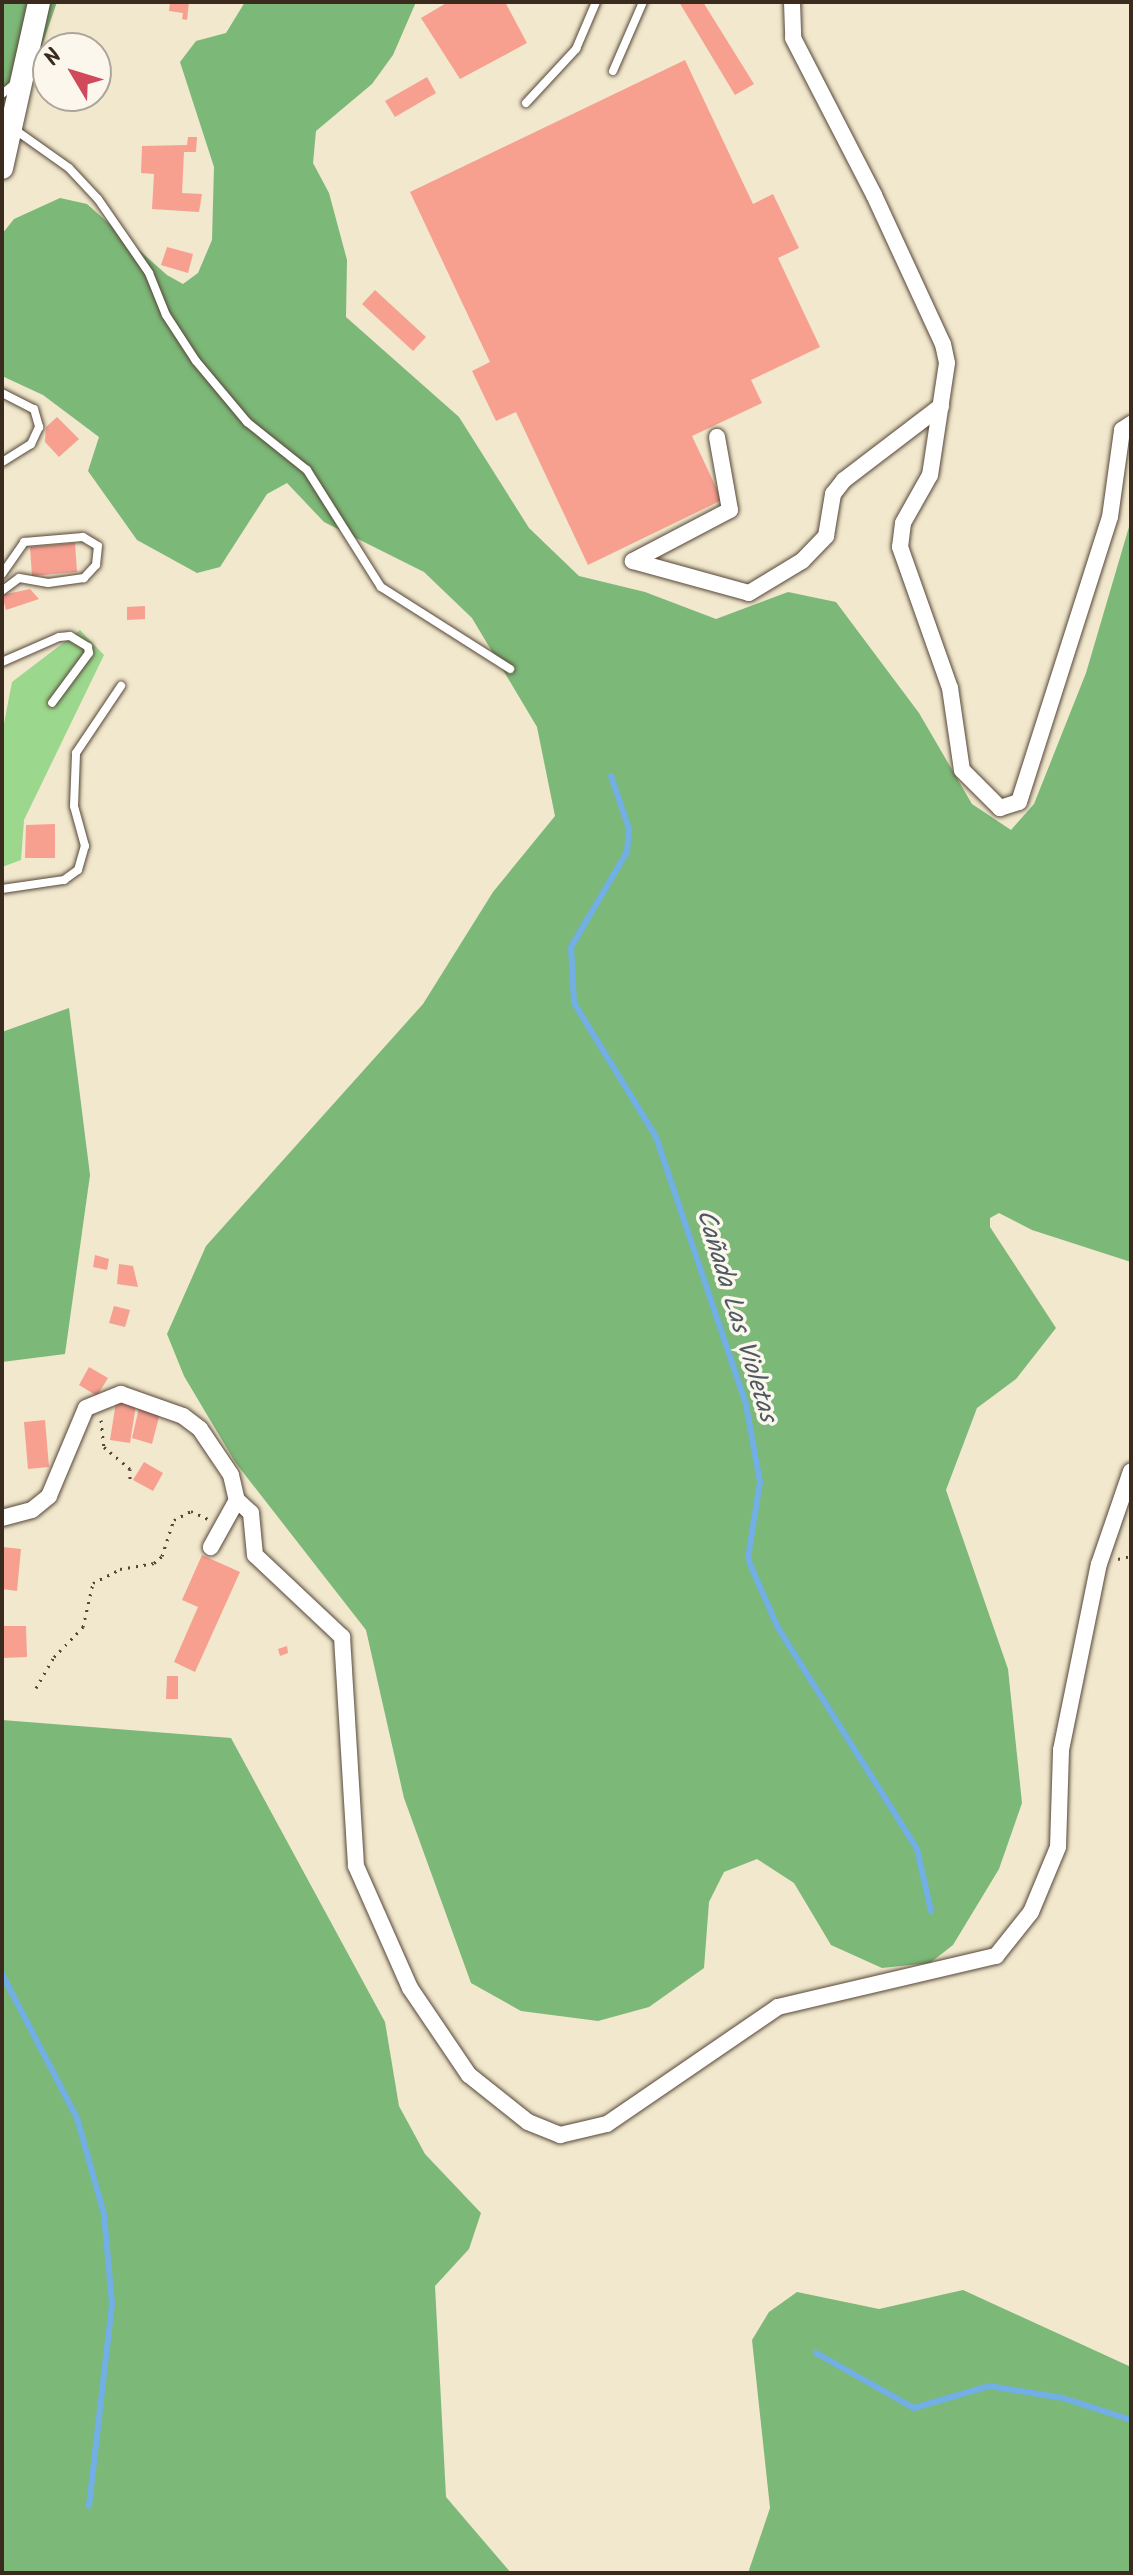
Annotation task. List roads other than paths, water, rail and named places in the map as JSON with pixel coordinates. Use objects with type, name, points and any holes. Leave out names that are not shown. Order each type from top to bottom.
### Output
[{"type":"street","points":[[2,168],[10,126],[10,88],[39,2]]},
{"type":"street","points":[[792,2],[793,38],[874,195],[943,344],[947,363],[930,475],[903,523],[900,547],[950,688],[962,770],[1000,808],[1019,802],[1110,517],[1122,430],[1131,424]]},
{"type":"street","points":[[717,437],[730,510],[633,561],[749,593],[802,561],[826,536],[833,494],[844,480],[941,406]]},
{"type":"street","points":[[2,1518],[32,1510],[49,1496],[86,1408],[101,1400],[121,1394],[154,1402],[183,1416],[200,1429],[231,1475],[237,1500],[251,1513],[255,1555],[342,1637],[356,1866],[410,1988],[469,2075],[528,2122],[560,2135],[607,2124],[778,2007],[996,1956],[1031,1912],[1058,1847],[1064,1735],[1099,1564],[1131,1471]]},
{"type":"street","points":[[211,1547],[237,1500]]},
{"type":"lane","points":[[526,103],[576,49],[596,2]]},
{"type":"lane","points":[[613,71],[643,2]]},
{"type":"lane","points":[[10,126],[69,168],[98,199],[149,273],[166,315],[196,361],[247,422],[307,470],[381,587],[510,669]]},
{"type":"lane","points":[[2,393],[34,409],[39,427],[31,444],[2,462]]},
{"type":"lane","points":[[2,574],[24,542],[83,537],[98,546],[96,565],[84,578],[48,583],[19,578],[2,591]]},
{"type":"lane","points":[[2,662],[59,637],[70,636],[88,647],[89,653],[52,703]]},
{"type":"lane","points":[[2,889],[64,880],[78,870],[85,846],[74,806],[76,753],[121,686]]},
{"type":"waterway","name":"Cañada Las Violetas","points":[[611,776],[629,829],[627,852],[571,947],[574,1003],[656,1137],[746,1405],[760,1482],[748,1558],[753,1571],[778,1628],[917,1849],[931,1911]]},
{"type":"waterway","name":"Cañada Las Violetas","points":[[2,1974],[77,2118],[104,2214],[112,2304],[89,2506]]},
{"type":"waterway","points":[[816,2353],[914,2408],[989,2386],[1063,2398],[1131,2420]]}]
